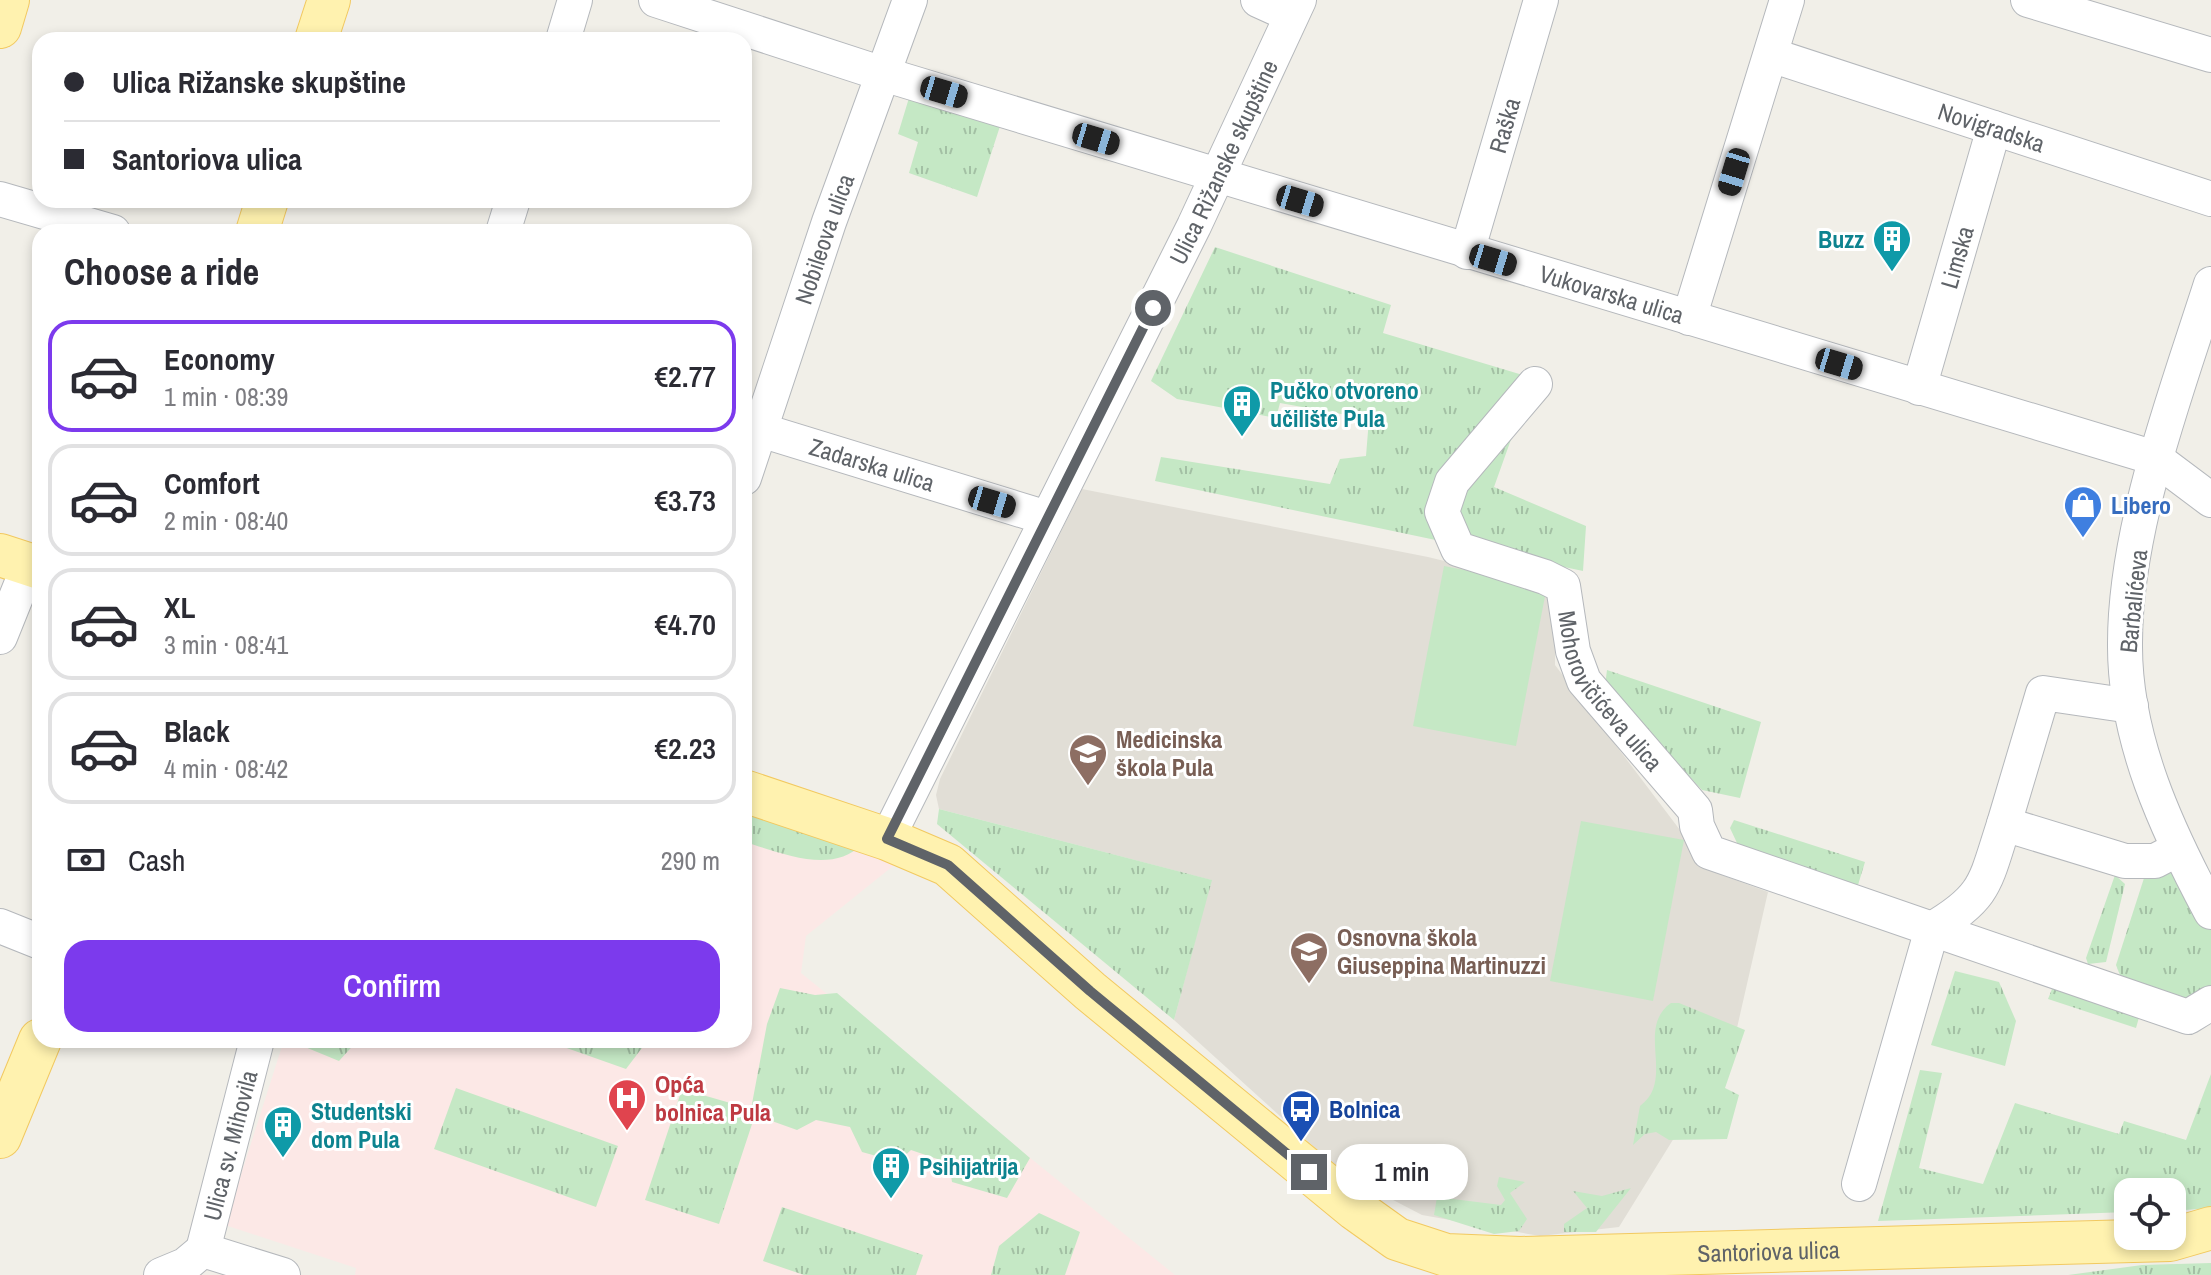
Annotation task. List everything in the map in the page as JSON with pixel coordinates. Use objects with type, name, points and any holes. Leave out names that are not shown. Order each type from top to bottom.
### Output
[{"type":"main road","points":[[0,27],[8,0]]},
{"type":"main road","points":[[319,32],[329,0]]},
{"type":"main road","name":"Santoriova ulica","points":[[752,794],[887,839],[948,865],[1090,991],[1355,1209],[1397,1239],[1421,1249],[1476,1258],[1520,1258],[2114,1242]]},
{"type":"main road","points":[[0,1137],[37,1048]]},
{"type":"main road","name":"Santoriova ulica","points":[[2186,1235],[2211,1228]]},
{"type":"main road","name":"Santoriova ulica","points":[[2186,1244],[2211,1251]]},
{"type":"street","points":[[565,32],[575,0]]},
{"type":"street","name":"Vukovarska ulica","points":[[656,0],[883,74],[2155,458]]},
{"type":"street","name":"Nobileova ulica","points":[[753,428],[910,0]]},
{"type":"street","points":[[1258,0],[1295,8]]},
{"type":"street","name":"Raška","points":[[1467,252],[1541,0]]},
{"type":"street","points":[[1689,318],[1787,0]]},
{"type":"street","points":[[2028,0],[2211,55]]},
{"type":"street","name":"Ulica Rižanske skupštine","points":[[887,839],[1217,176],[1295,8]]},
{"type":"street","name":"Novigradska","points":[[1771,55],[2211,199]]},
{"type":"street","name":"Limska","points":[[1919,388],[1994,128]]},
{"type":"street","points":[[0,199],[86,224]]},
{"type":"street","name":"Barbalićeva","points":[[2211,284],[2155,458],[2130,583],[2124,644],[2131,706],[2148,775],[2178,849],[2211,912]]},
{"type":"street","name":"Mohorovičićeva ulica","points":[[1535,384],[1452,482],[1442,512],[1458,549],[1563,586],[1573,651],[1584,681],[1695,810],[1697,826],[1709,852],[2188,1017],[2211,1003]]},
{"type":"street","name":"Zadarska ulica","points":[[753,428],[1047,518]]},
{"type":"street","points":[[2155,458],[2211,500]]},
{"type":"street","points":[[0,637],[23,563]]},
{"type":"street","points":[[1859,1184],[1932,929],[1970,905],[1983,888],[2043,693],[2131,706]]},
{"type":"street","points":[[2004,824],[2125,861],[2155,861],[2178,849]]},
{"type":"street","points":[[0,926],[32,939]]},
{"type":"street","name":"Ulica sv. Mihovila","points":[[203,1250],[255,1048]]},
{"type":"street","points":[[161,1275],[185,1265],[203,1250],[283,1275]]},
{"type":"shaded area","points":[[1082,489],[1428,557],[1555,588],[1555,665],[1711,871],[1768,892],[1734,1041],[1619,1227],[1540,1236],[1422,1215],[1345,1175],[1174,1020],[1211,880],[939,809],[936,795],[940,779]]},
{"type":"shaded area","name":"Opća bolnica Pula","points":[[752,811],[903,858],[806,936],[801,973],[1175,1275],[355,1275],[356,1268],[225,1225],[281,1048],[752,1048]]},
{"type":"green space","points":[[912,88],[1003,117],[977,197],[909,173],[918,142],[898,134]]},
{"type":"green space","points":[[1215,247],[1391,305],[1383,333],[1533,378],[1494,487],[1586,526],[1583,571],[1155,481],[1161,457],[1330,484],[1340,459],[1366,456],[1369,419],[1280,403],[1276,418],[1177,399],[1151,381]]},
{"type":"green space","points":[[1444,566],[1547,586],[1516,746],[1413,726]]},
{"type":"green space","points":[[1607,670],[1761,722],[1740,798],[1702,790],[1605,686]]},
{"type":"green space","points":[[752,806],[862,844],[850,854],[836,859],[805,859],[752,844]]},
{"type":"green space","points":[[939,809],[1212,880],[1174,1020],[937,824]]},
{"type":"green space","points":[[1734,820],[1865,862],[1858,885],[1745,849],[1737,843],[1730,828]]},
{"type":"green space","points":[[1581,821],[1684,840],[1653,1001],[1550,981]]},
{"type":"green space","points":[[2182,865],[2211,919],[2211,997],[2200,1005],[2120,975],[2116,965],[2145,875]]},
{"type":"green space","points":[[2115,875],[2125,884],[2106,962],[2088,964],[2086,958]]},
{"type":"green space","points":[[1955,971],[1999,982],[2016,1021],[2005,1066],[1931,1045]]},
{"type":"green space","points":[[2056,979],[2142,1007],[2136,1028],[2048,999]]},
{"type":"green space","points":[[780,988],[815,995],[837,993],[1030,1158],[1007,1198],[952,1182],[949,1163],[911,1150],[898,1162],[862,1152],[850,1127],[816,1120],[797,1130],[755,1115],[719,1224],[645,1200],[682,1089],[751,1109],[767,1024]]},
{"type":"green space","points":[[1671,1003],[1679,1003],[1745,1030],[1725,1088],[1739,1095],[1727,1139],[1669,1140],[1656,1132],[1645,1134],[1633,1145],[1640,1106],[1650,1095],[1655,1082],[1656,1026]]},
{"type":"green space","points":[[307,1048],[351,1048],[339,1061]]},
{"type":"green space","points":[[567,1048],[642,1048],[626,1069]]},
{"type":"green space","points":[[1920,1070],[1942,1073],[1919,1168],[1983,1184],[2015,1103],[2119,1134],[2124,1121],[2186,1140],[2211,1074],[2211,1208],[2186,1210],[2186,1178],[2114,1178],[2114,1213],[1878,1221]]},
{"type":"green space","points":[[456,1088],[618,1146],[596,1207],[434,1149]]},
{"type":"green space","points":[[1499,1177],[1525,1182],[1510,1193],[1527,1219],[1519,1231],[1494,1234],[1434,1215],[1437,1197],[1501,1205],[1505,1200],[1497,1186]]},
{"type":"green space","points":[[1631,1188],[1596,1232],[1564,1232],[1564,1224],[1587,1208],[1573,1191],[1602,1196]]},
{"type":"green space","points":[[782,1207],[923,1255],[916,1275],[804,1275],[763,1261]]},
{"type":"green space","points":[[1039,1213],[1080,1232],[1065,1275],[991,1275],[999,1246]]},
{"type":"green space","points":[[2211,1263],[2211,1275],[2068,1275],[2142,1265]]},
{"type":"place","name":"Buzz","points":[[1892,273]]},
{"type":"place","name":"Pučko otvoreno učilište Pula","points":[[1242,438]]},
{"type":"place","name":"Libero","points":[[2083,539]]},
{"type":"place","name":"Medicinska škola Pula","points":[[1088,787]]},
{"type":"place","name":"Osnovna škola Giuseppina Martinuzzi","points":[[1309,985]]},
{"type":"place","name":"Opća bolnica Pula","points":[[627,1132]]},
{"type":"place","name":"Bolnica","points":[[1301,1143]]},
{"type":"place","name":"Studentski dom Pula","points":[[283,1159]]},
{"type":"place","name":"Psihijatrija","points":[[891,1200]]},
{"type":"route","points":[[1153,308],[887,839],[948,865],[1090,991],[1309,1172]]}]
